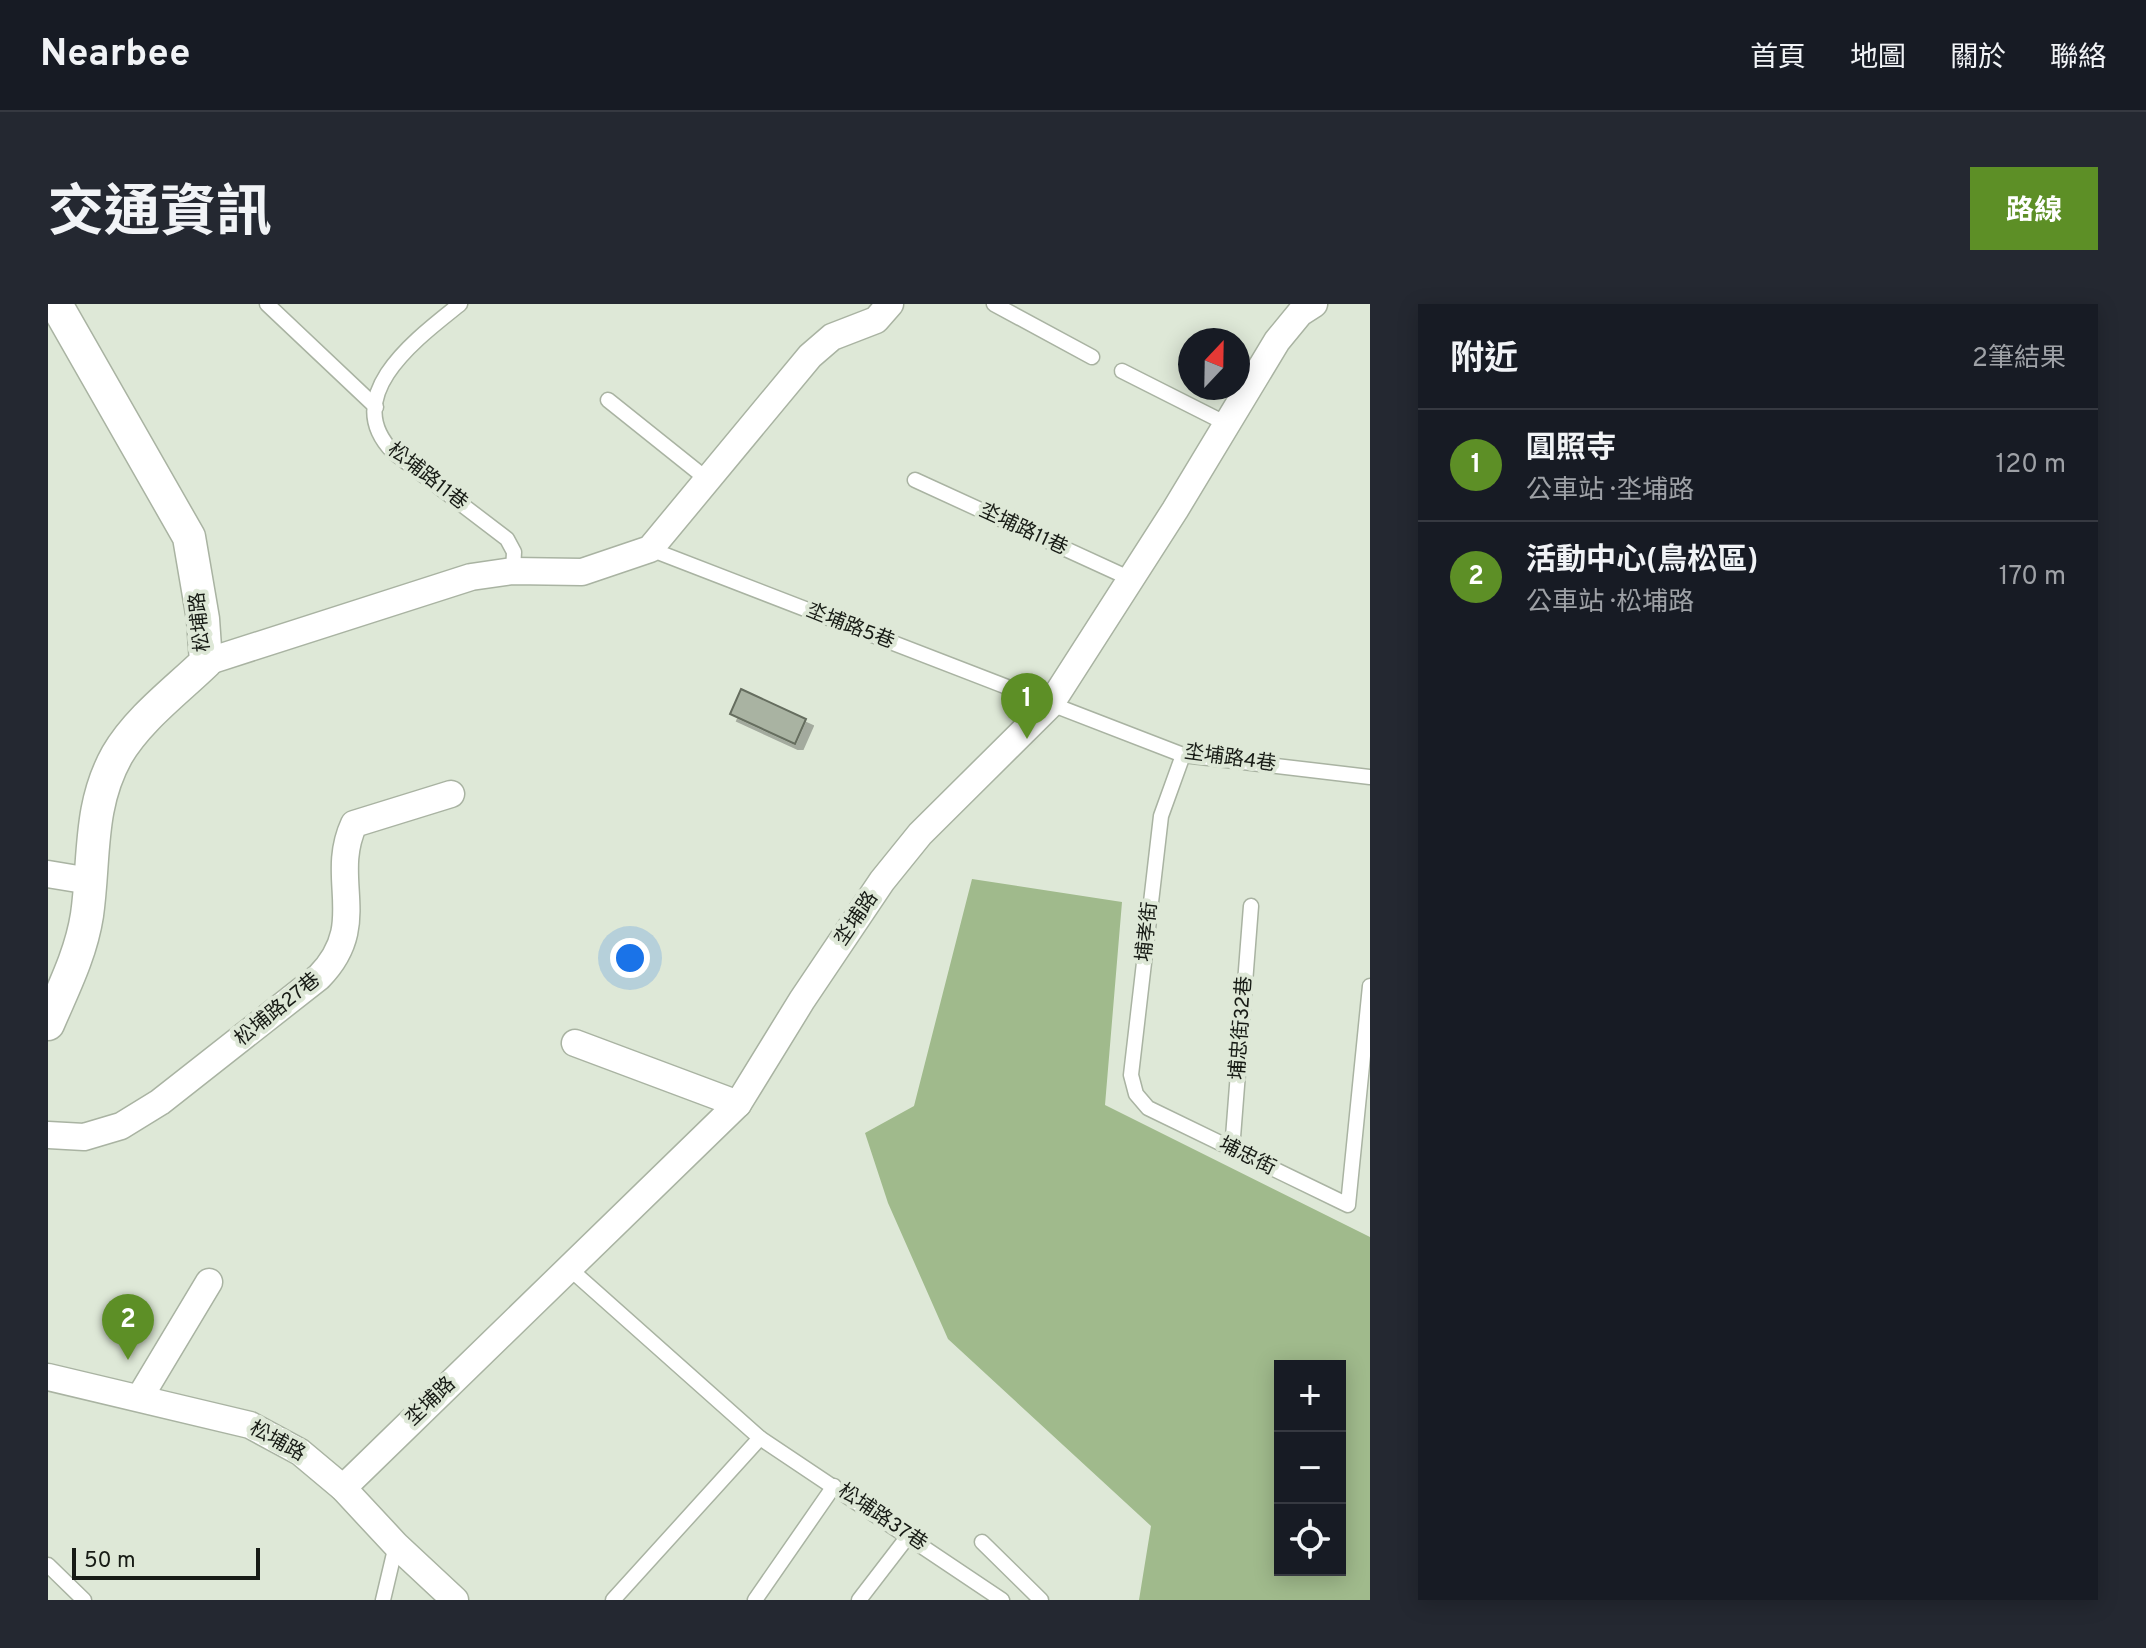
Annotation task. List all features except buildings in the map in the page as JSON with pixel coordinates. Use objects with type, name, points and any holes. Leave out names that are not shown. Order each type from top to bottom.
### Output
[{"type":"street","name":"松埔路","points":[[48,1024],[75,962],[87,916],[91,838],[99,797],[118,754],[144,720],[206,662],[203,619],[189,537],[56,304]]},
{"type":"street","points":[[206,662],[471,577],[513,571],[582,572],[650,549],[810,356],[832,337],[876,320],[890,304]]},
{"type":"street","name":"坔埔路","points":[[343,1488],[738,1104],[802,1000],[920,834],[1050,705],[1277,341],[1300,313],[1314,304]]},
{"type":"street","name":"松埔路27巷","points":[[48,1135],[84,1137],[121,1126],[173,1092],[319,977],[334,961],[346,936],[343,850],[354,824],[451,794]]},
{"type":"street","points":[[48,874],[90,881]]},
{"type":"street","points":[[575,1043],[738,1104]]},
{"type":"street","points":[[140,1397],[209,1282]]},
{"type":"street","name":"松埔路","points":[[48,1377],[250,1425],[300,1452],[343,1488],[396,1545],[455,1600]]},
{"type":"lane","points":[[267,304],[376,407],[384,377],[401,352],[460,304]]},
{"type":"lane","points":[[994,304],[1092,357]]},
{"type":"lane","points":[[1122,371],[1227,424]]},
{"type":"lane","points":[[608,400],[708,480]]},
{"type":"lane","name":"松埔路11巷","points":[[376,407],[375,422],[381,439],[507,539],[514,552],[513,571]]},
{"type":"lane","name":"坔埔路11巷","points":[[915,480],[1131,579]]},
{"type":"lane","name":"坔埔路5巷","points":[[650,549],[1050,705]]},
{"type":"lane","name":"坔埔路4巷","points":[[1050,705],[1183,755],[1370,777]]},
{"type":"lane","name":"埔孝街","points":[[1148,1108],[1136,1094],[1131,1075],[1161,816],[1183,755]]},
{"type":"lane","name":"埔忠街32巷","points":[[1232,1150],[1251,906]]},
{"type":"lane","name":"埔忠街","points":[[1148,1108],[1348,1205],[1370,986]]},
{"type":"lane","name":"松埔路37巷","points":[[570,1269],[760,1438],[1002,1600]]},
{"type":"lane","points":[[613,1600],[760,1438]]},
{"type":"lane","points":[[755,1600],[834,1486]]},
{"type":"lane","points":[[859,1600],[909,1535]]},
{"type":"lane","points":[[982,1542],[1041,1600]]},
{"type":"lane","points":[[383,1600],[396,1545]]},
{"type":"lane","points":[[48,1565],[84,1600]]},
{"type":"green space","points":[[972,879],[1122,902],[1105,1105],[1370,1237],[1370,1600],[1139,1600],[1151,1526],[948,1339],[888,1203],[865,1133],[914,1106]]},
{"type":"place","name":"圓照寺","points":[[1027,739]]},
{"type":"place","name":"活動中心(鳥松區)","points":[[128,1360]]}]
